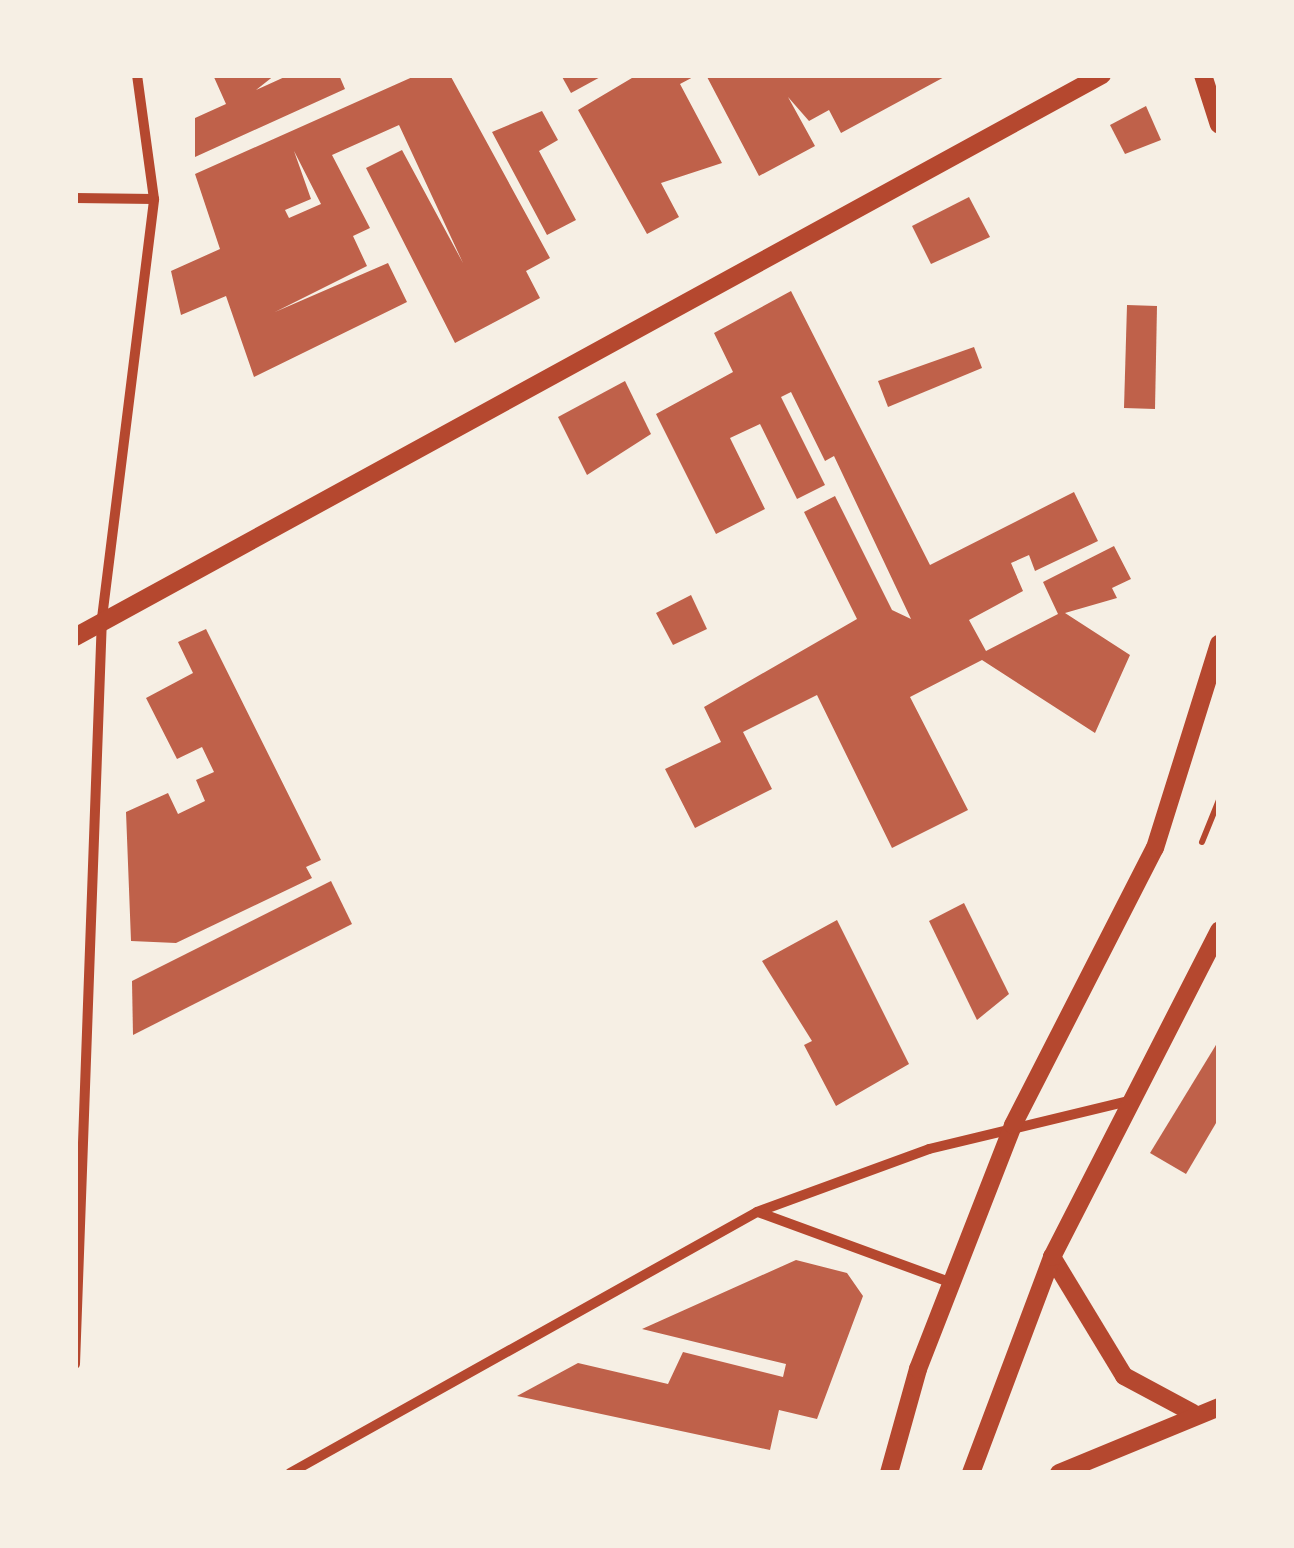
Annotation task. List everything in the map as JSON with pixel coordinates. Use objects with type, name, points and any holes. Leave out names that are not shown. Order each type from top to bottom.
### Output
[{"type":"street","points":[[75,1364],[102,618],[154,198],[138,75]]},
{"type":"street","points":[[75,637],[102,618],[1102,75]]},
{"type":"street","points":[[1202,75],[1219,124]]},
{"type":"street","points":[[75,198],[154,198]]},
{"type":"street","points":[[889,1473],[949,1282],[1013,1125],[1156,848],[1219,644]]},
{"type":"street","points":[[971,1473],[1052,1256],[1139,1098],[1219,930]]},
{"type":"street","points":[[290,1473],[757,1212],[1013,1125],[1139,1098]]},
{"type":"street","points":[[757,1212],[949,1282]]},
{"type":"street","points":[[1052,1256],[1124,1376],[1193,1413]]},
{"type":"street","points":[[1059,1473],[1193,1413],[1219,1408]]},
{"type":"building","points":[[213,75],[275,75],[256,90],[289,75],[339,75],[345,89],[195,157],[195,118],[226,104]]},
{"type":"building","points":[[417,75],[450,75],[550,258],[526,271],[540,298],[455,343],[366,168],[402,150],[463,263],[399,125],[332,155],[370,228],[353,236],[367,266],[275,312],[388,263],[407,302],[254,377],[226,296],[181,315],[171,271],[220,249],[195,174]],"holes":[[[294,151],[321,204],[289,218],[285,210],[311,199]]]},
{"type":"building","points":[[561,75],[604,75],[571,93]]},
{"type":"building","points":[[637,75],[697,75],[680,84],[722,163],[661,183],[679,217],[647,234],[578,110]]},
{"type":"building","points":[[706,75],[948,75],[841,133],[829,110],[809,121],[788,97],[815,146],[759,176]]},
{"type":"building","points":[[1146,106],[1161,140],[1125,154],[1110,125]]},
{"type":"building","points":[[542,111],[558,140],[539,151],[576,220],[547,235],[492,132]]},
{"type":"building","points":[[969,197],[990,237],[931,264],[912,226]]},
{"type":"building","points":[[791,291],[930,565],[1074,492],[1098,541],[1035,571],[1029,555],[1011,563],[1023,591],[969,620],[986,651],[1058,614],[1043,582],[1114,546],[1131,579],[1112,588],[1117,598],[1065,613],[1130,655],[1095,733],[982,660],[910,697],[968,810],[892,848],[817,695],[743,732],[772,789],[695,828],[665,769],[721,742],[704,707],[857,619],[804,512],[835,496],[892,610],[911,619],[834,456],[825,461],[791,392],[781,397],[825,485],[797,499],[760,424],[730,438],[765,509],[716,534],[656,414],[733,372],[714,333]]},
{"type":"building","points":[[1127,305],[1157,306],[1155,409],[1124,408]]},
{"type":"building","points":[[974,347],[982,368],[888,407],[878,381]]},
{"type":"building","points":[[625,381],[651,434],[587,475],[558,417]]},
{"type":"building","points":[[691,595],[707,629],[673,645],[656,613]]},
{"type":"building","points":[[206,629],[321,860],[306,867],[312,878],[176,943],[131,941],[126,812],[168,793],[178,814],[205,801],[196,780],[214,772],[202,747],[177,759],[146,698],[193,673],[178,642]]},
{"type":"building","points":[[331,881],[352,924],[133,1035],[132,981]]},
{"type":"building","points":[[964,903],[1009,994],[977,1020],[929,921]]},
{"type":"building","points":[[837,920],[909,1064],[836,1106],[804,1045],[812,1041],[762,961]]},
{"type":"building","points":[[1219,1040],[1219,1118],[1186,1174],[1150,1153]]},
{"type":"building","points":[[796,1260],[847,1273],[863,1296],[817,1419],[779,1410],[770,1450],[517,1396],[578,1363],[668,1384],[683,1352],[783,1377],[786,1364],[642,1329]]}]
